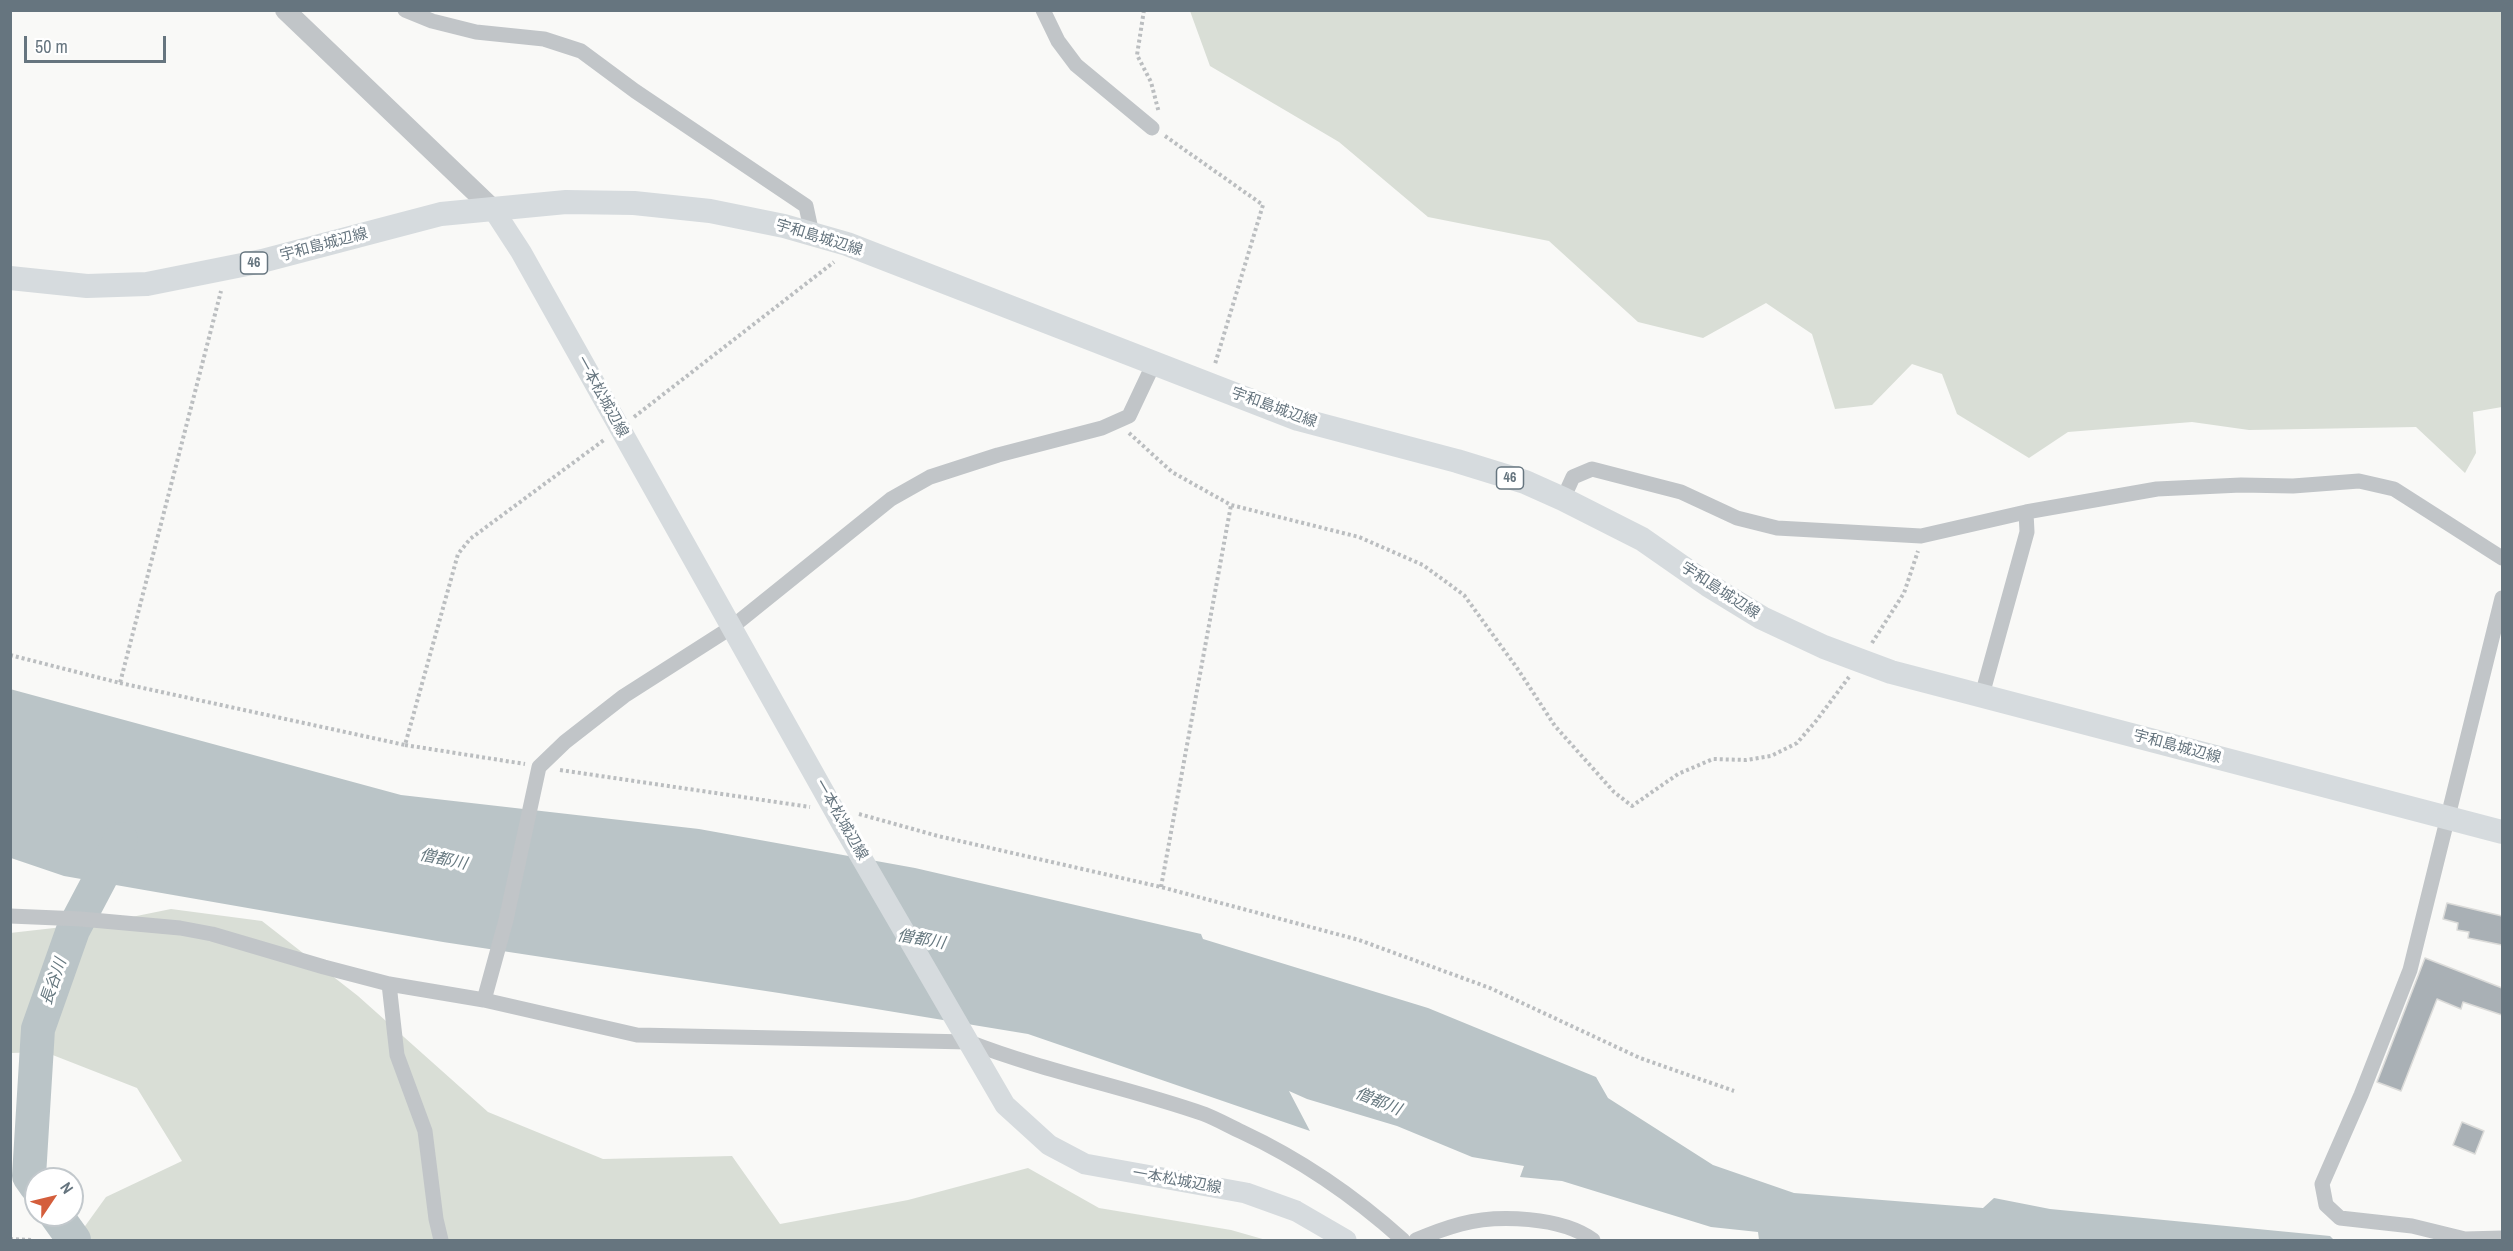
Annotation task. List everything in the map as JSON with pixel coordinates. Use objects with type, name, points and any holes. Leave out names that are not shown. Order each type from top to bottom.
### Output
[{"type":"main road","name":"宇和島城辺線","points":[[10,278],[87,286],[147,284],[217,272],[441,214],[566,202],[634,203],[710,211],[847,244],[1298,419],[1457,461],[1525,482],[1563,498],[1642,539],[1708,585],[1762,618],[1824,647],[1891,672],[2502,832]]},
{"type":"main road","name":"一本松城辺線","points":[[493,209],[521,252],[839,818],[1005,1105],[1049,1145],[1085,1164],[1246,1193],[1296,1211],[1346,1240]]},
{"type":"street","points":[[285,10],[493,209]]},
{"type":"street","points":[[405,10],[432,21],[476,32],[544,39],[581,51],[635,92],[806,206],[812,234]]},
{"type":"street","points":[[1043,10],[1058,41],[1076,65],[1152,128]]},
{"type":"street","points":[[484,1000],[506,920],[538,771],[565,742],[624,696],[732,627],[891,499],[930,477],[998,455],[1102,428],[1130,416],[1154,363]]},
{"type":"street","points":[[1563,498],[1573,477],[1592,470],[1682,492],[1737,518],[1777,528],[1921,536],[2026,512],[2157,489],[2241,484],[2293,486],[2359,481],[2394,489],[2502,558]]},
{"type":"street","points":[[1982,695],[2027,532],[2026,512]]},
{"type":"street","points":[[2502,598],[2410,970],[2361,1095],[2322,1184],[2326,1205],[2340,1218],[2412,1226],[2465,1239],[2502,1238]]},
{"type":"street","points":[[10,916],[101,920],[180,928],[212,934],[324,968],[389,984],[484,1000],[637,1035],[969,1042],[1002,1055],[1205,1115],[1273,1146],[1324,1176],[1378,1217],[1403,1240]]},
{"type":"street","points":[[389,984],[397,1055],[425,1131],[436,1220],[441,1240]]},
{"type":"street","points":[[1416,1240],[1462,1224],[1509,1219],[1559,1224],[1581,1231],[1593,1240]]},
{"type":"path","points":[[1144,10],[1137,55],[1151,82],[1160,111],[1152,128],[1263,206],[1221,339],[1210,384]]},
{"type":"path","points":[[405,745],[458,554],[470,539],[620,428],[831,266],[847,244]]},
{"type":"path","points":[[120,683],[222,288],[217,272]]},
{"type":"path","points":[[1118,420],[1136,441],[1172,472],[1231,505],[1359,537],[1423,565],[1464,595],[1517,668],[1555,726],[1614,792],[1632,806],[1678,774],[1713,759],[1746,760],[1771,756],[1797,743],[1816,722],[1861,661],[1904,593],[1921,536]]},
{"type":"path","points":[[1161,886],[1231,505]]},
{"type":"path","points":[[10,655],[120,683],[405,745],[538,771],[839,818],[872,816],[938,836],[1161,886],[1359,940],[1490,988],[1640,1058],[1734,1091]]},
{"type":"path","points":[[10,1239],[31,1240]]},
{"type":"shaded area","points":[[1190,11],[2502,11],[2502,407],[2473,412],[2476,453],[2465,473],[2416,427],[2249,430],[2192,422],[2068,432],[2029,458],[1957,414],[1942,374],[1912,364],[1872,405],[1835,409],[1812,334],[1766,303],[1703,338],[1638,322],[1549,241],[1428,217],[1339,142],[1210,66]]},
{"type":"shaded area","points":[[171,909],[262,921],[358,996],[488,1112],[603,1159],[732,1156],[780,1224],[908,1200],[1028,1168],[1099,1208],[1231,1230],[1266,1240],[75,1240],[106,1197],[182,1161],[137,1088],[45,1052],[11,1053],[10,933],[107,922]]},
{"type":"water","name":"僧都川","points":[[10,689],[401,795],[699,829],[915,868],[1201,934],[1203,939],[1428,1008],[1596,1077],[1608,1098],[1713,1165],[1794,1193],[1983,1208],[1994,1198],[2050,1209],[2330,1236],[2334,1240],[1759,1240],[1758,1232],[1711,1227],[1562,1181],[1520,1177],[1524,1166],[1472,1157],[1397,1126],[1307,1099],[1289,1091],[1310,1131],[1028,1034],[779,993],[443,942],[64,876],[11,858]]},
{"type":"building","points":[[2447,903],[2502,916],[2502,945],[2468,938],[2469,932],[2457,930],[2458,923],[2443,919]]},
{"type":"building","points":[[2425,958],[2502,988],[2502,1015],[2463,1002],[2461,1009],[2437,999],[2401,1091],[2377,1082]]},
{"type":"building","points":[[2462,1122],[2484,1131],[2475,1154],[2453,1145]]},
{"type":"waterway","name":"長谷川","points":[[30,1167],[38,1029],[73,930],[121,839]]},
{"type":"waterway","name":"長谷川","points":[[65,1227],[74,1240]]}]
